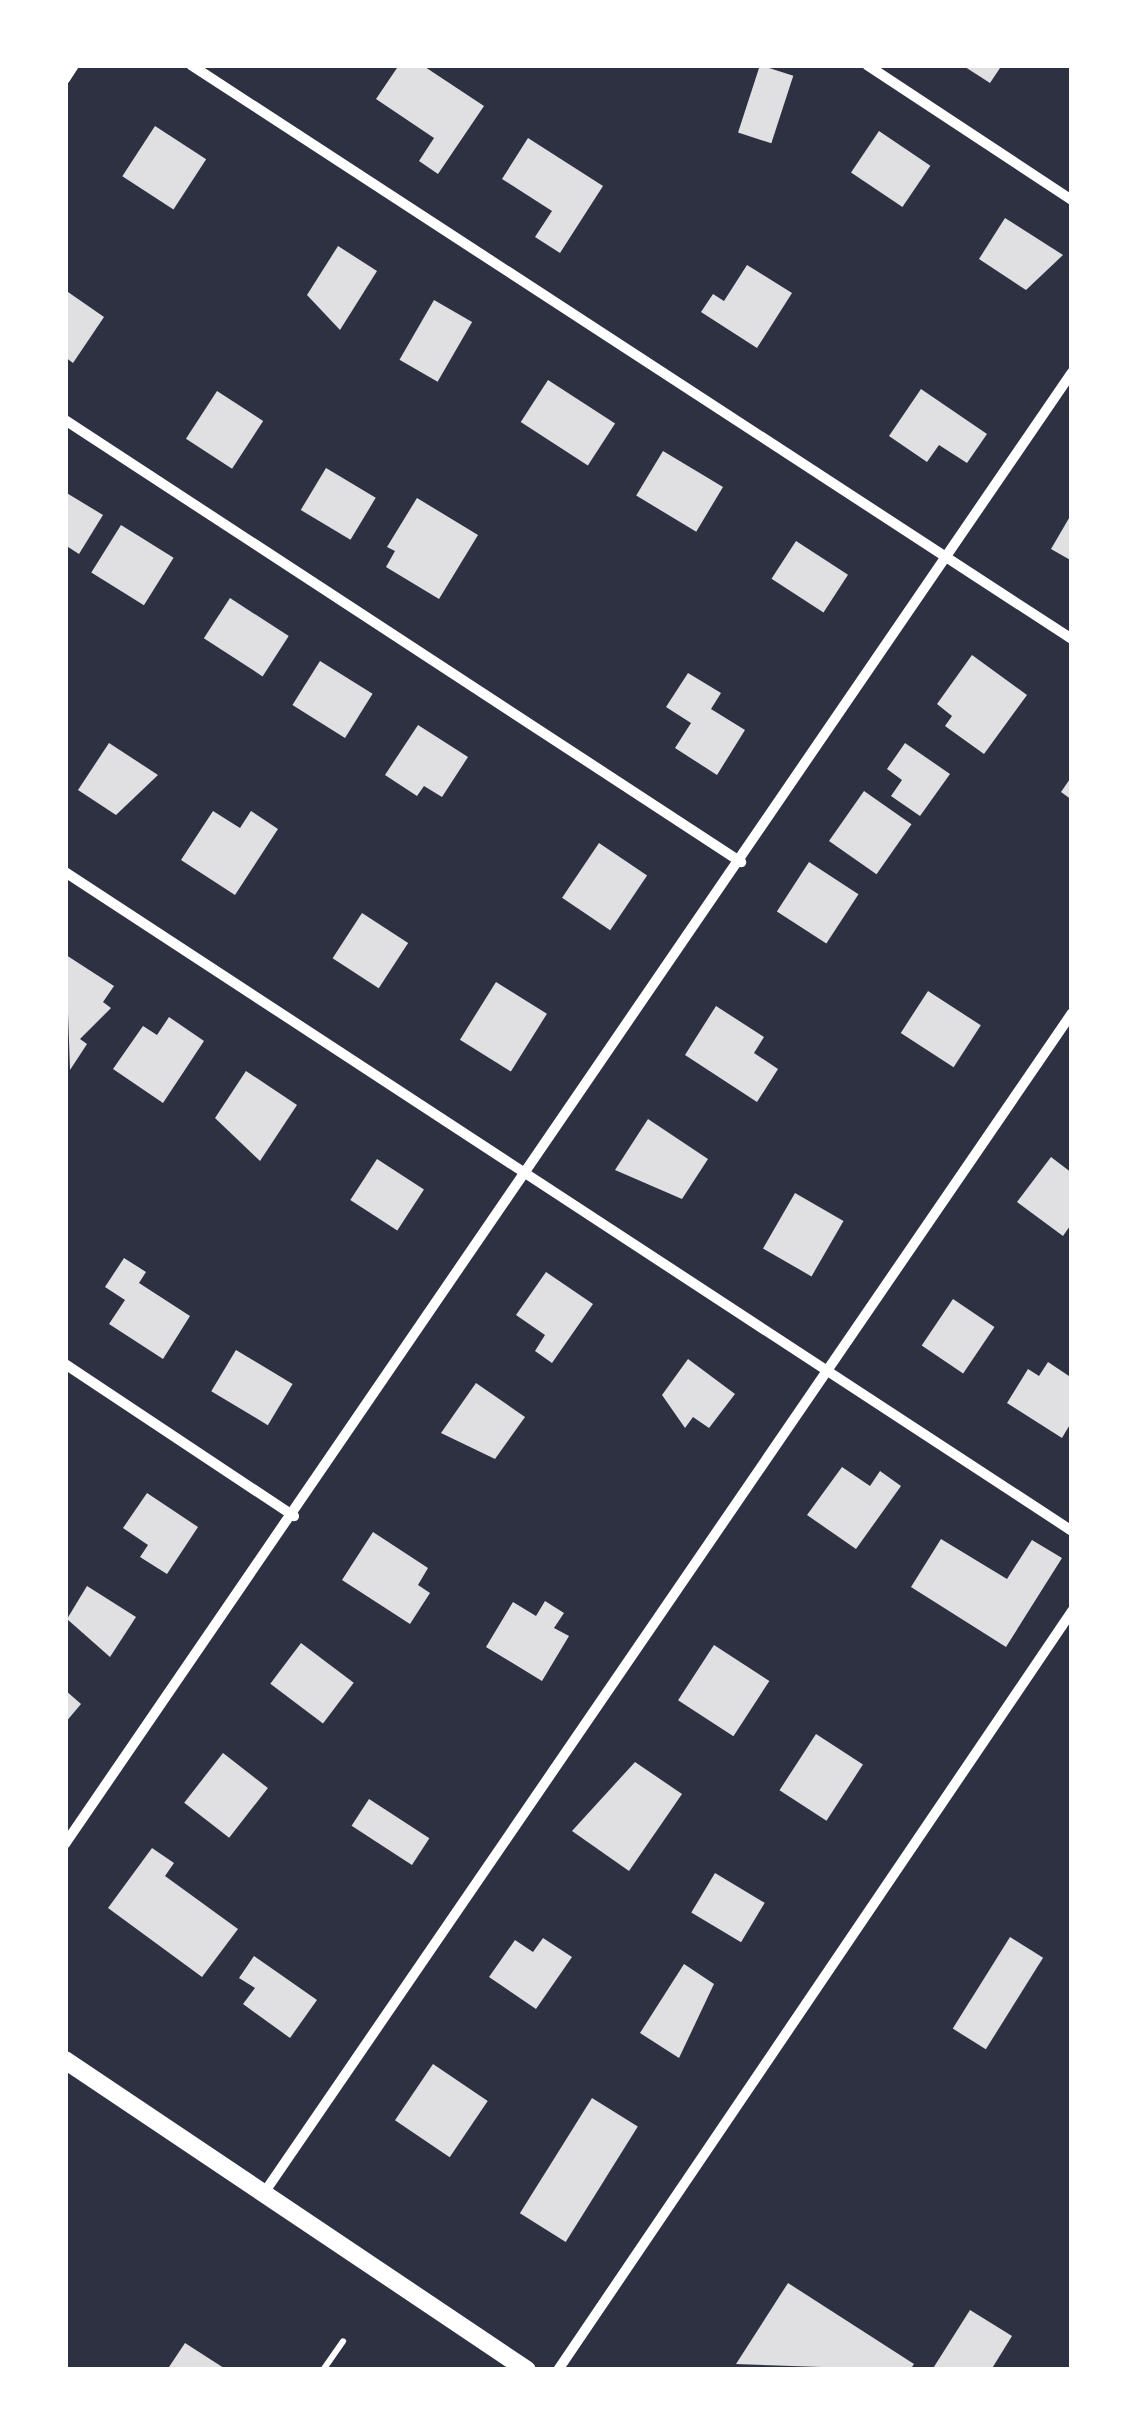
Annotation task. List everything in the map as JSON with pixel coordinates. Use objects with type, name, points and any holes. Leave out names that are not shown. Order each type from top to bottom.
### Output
[{"type":"street","points":[[65,79],[74,65]]},
{"type":"street","points":[[191,65],[1072,639]]},
{"type":"street","points":[[868,65],[1072,200]]},
{"type":"street","points":[[65,1844],[294,1516],[1072,372]]},
{"type":"street","points":[[65,420],[741,862]]},
{"type":"street","points":[[65,872],[1072,1531]]},
{"type":"street","points":[[264,2193],[1072,1013]]},
{"type":"street","points":[[65,1364],[294,1516]]},
{"type":"street","points":[[558,2370],[1072,1611]]},
{"type":"street","points":[[65,2060],[527,2370]]},
{"type":"path","points":[[324,2370],[343,2341]]},
{"type":"building","points":[[399,65],[422,65],[484,106],[438,174],[419,161],[434,138],[376,99]]},
{"type":"building","points":[[760,65],[793,76],[771,143],[738,133]]},
{"type":"building","points":[[962,65],[1002,65],[990,83]]},
{"type":"building","points":[[155,126],[206,159],[173,210],[122,176]]},
{"type":"building","points":[[879,131],[930,166],[902,207],[851,172]]},
{"type":"building","points":[[528,138],[603,186],[560,253],[535,237],[552,211],[502,179]]},
{"type":"building","points":[[1005,218],[1063,255],[1026,290],[979,259]]},
{"type":"building","points":[[338,246],[377,271],[340,330],[307,295]]},
{"type":"building","points":[[747,265],[792,293],[757,348],[701,312],[713,294],[724,301]]},
{"type":"building","points":[[68,292],[104,317],[73,363],[65,357]]},
{"type":"building","points":[[434,300],[472,322],[438,382],[400,360]]},
{"type":"building","points":[[548,380],[615,424],[588,466],[521,422]]},
{"type":"building","points":[[921,389],[987,434],[967,463],[939,445],[927,462],[889,436]]},
{"type":"building","points":[[217,391],[263,421],[232,469],[186,439]]},
{"type":"building","points":[[663,451],[723,487],[696,532],[636,496]]},
{"type":"building","points":[[326,468],[376,498],[350,540],[301,510]]},
{"type":"building","points":[[65,492],[103,515],[79,554],[65,545]]},
{"type":"building","points":[[417,498],[478,535],[439,599],[386,567],[395,551],[387,547]]},
{"type":"building","points":[[1072,513],[1072,561],[1051,549]]},
{"type":"building","points":[[121,525],[174,558],[144,605],[91,572]]},
{"type":"building","points":[[796,541],[848,575],[823,613],[771,579]]},
{"type":"building","points":[[230,598],[289,636],[263,676],[204,638]]},
{"type":"building","points":[[972,655],[1027,695],[984,754],[945,726],[952,716],[937,704]]},
{"type":"building","points":[[320,661],[373,694],[345,738],[292,705]]},
{"type":"building","points":[[688,673],[721,693],[711,709],[745,730],[717,775],[675,748],[691,723],[666,707]]},
{"type":"building","points":[[418,725],[468,757],[442,797],[424,786],[417,796],[385,775]]},
{"type":"building","points":[[109,743],[158,775],[116,815],[78,790]]},
{"type":"building","points":[[905,743],[950,774],[920,816],[891,796],[902,780],[887,769]]},
{"type":"building","points":[[1072,776],[1072,800],[1061,792]]},
{"type":"building","points":[[864,791],[912,824],[877,874],[829,841]]},
{"type":"building","points":[[213,811],[240,828],[251,811],[278,829],[235,895],[181,860]]},
{"type":"building","points":[[599,843],[647,875],[610,930],[562,898]]},
{"type":"building","points":[[809,862],[858,894],[826,944],[777,911]]},
{"type":"building","points":[[362,913],[408,943],[379,988],[333,958]]},
{"type":"building","points":[[66,955],[114,986],[103,1002],[111,1008],[80,1039],[87,1044],[70,1070]]},
{"type":"building","points":[[496,982],[547,1014],[511,1071],[460,1040]]},
{"type":"building","points":[[928,991],[981,1025],[954,1067],[901,1033]]},
{"type":"building","points":[[716,1006],[764,1037],[754,1053],[778,1069],[757,1102],[685,1055]]},
{"type":"building","points":[[169,1017],[204,1041],[163,1103],[113,1069],[143,1026],[157,1035]]},
{"type":"building","points":[[246,1071],[297,1105],[260,1161],[215,1118]]},
{"type":"building","points":[[648,1119],[708,1159],[682,1199],[615,1170]]},
{"type":"building","points":[[1051,1157],[1072,1173],[1072,1223],[1063,1236],[1017,1202]]},
{"type":"building","points":[[377,1159],[424,1189],[397,1231],[350,1200]]},
{"type":"building","points":[[795,1193],[843,1221],[811,1276],[763,1248]]},
{"type":"building","points":[[124,1258],[146,1272],[139,1283],[190,1316],[163,1359],[109,1324],[125,1300],[105,1287]]},
{"type":"building","points":[[546,1272],[593,1304],[552,1363],[535,1351],[545,1335],[516,1315]]},
{"type":"building","points":[[953,1299],[994,1327],[963,1373],[922,1345]]},
{"type":"building","points":[[236,1350],[293,1384],[268,1425],[211,1391]]},
{"type":"building","points":[[688,1359],[735,1394],[709,1428],[693,1417],[685,1428],[662,1395]]},
{"type":"building","points":[[1048,1362],[1072,1378],[1072,1421],[1062,1438],[1007,1403],[1028,1369],[1039,1376]]},
{"type":"building","points":[[476,1383],[525,1417],[495,1459],[441,1433]]},
{"type":"building","points":[[842,1467],[870,1486],[880,1471],[901,1486],[856,1549],[807,1515]]},
{"type":"building","points":[[147,1493],[198,1527],[167,1574],[140,1557],[148,1545],[123,1528]]},
{"type":"building","points":[[373,1532],[428,1568],[418,1585],[430,1593],[410,1624],[342,1580]]},
{"type":"building","points":[[941,1539],[1007,1579],[1032,1540],[1062,1558],[1006,1647],[911,1587]]},
{"type":"building","points":[[87,1586],[136,1617],[110,1657],[67,1619]]},
{"type":"building","points":[[545,1601],[564,1613],[554,1628],[569,1636],[542,1681],[486,1647],[513,1602],[536,1616]]},
{"type":"building","points":[[301,1643],[354,1683],[323,1723],[270,1684]]},
{"type":"building","points":[[714,1645],[769,1681],[733,1736],[678,1700]]},
{"type":"building","points":[[65,1690],[81,1704],[65,1723]]},
{"type":"building","points":[[816,1734],[863,1764],[826,1821],[780,1790]]},
{"type":"building","points":[[223,1753],[268,1788],[229,1838],[184,1803]]},
{"type":"building","points":[[635,1762],[682,1794],[629,1871],[572,1831]]},
{"type":"building","points":[[369,1799],[429,1838],[412,1865],[352,1826]]},
{"type":"building","points":[[152,1848],[174,1863],[165,1876],[238,1929],[202,1977],[108,1908]]},
{"type":"building","points":[[715,1873],[765,1903],[741,1942],[691,1912]]},
{"type":"building","points":[[1010,1937],[1043,1958],[986,2049],[953,2029]]},
{"type":"building","points":[[543,1938],[572,1957],[536,2009],[489,1977],[515,1940],[533,1952]]},
{"type":"building","points":[[254,1956],[317,2000],[290,2038],[243,2004],[255,1988],[239,1978]]},
{"type":"building","points":[[684,1964],[714,1984],[679,2058],[640,2033]]},
{"type":"building","points":[[433,2064],[488,2101],[450,2157],[395,2120]]},
{"type":"building","points":[[592,2098],[638,2127],[566,2242],[520,2213]]},
{"type":"building","points":[[788,2283],[914,2364],[910,2370],[736,2364]]},
{"type":"building","points":[[970,2310],[1012,2336],[991,2370],[932,2370]]},
{"type":"building","points":[[185,2343],[227,2370],[167,2370]]}]
